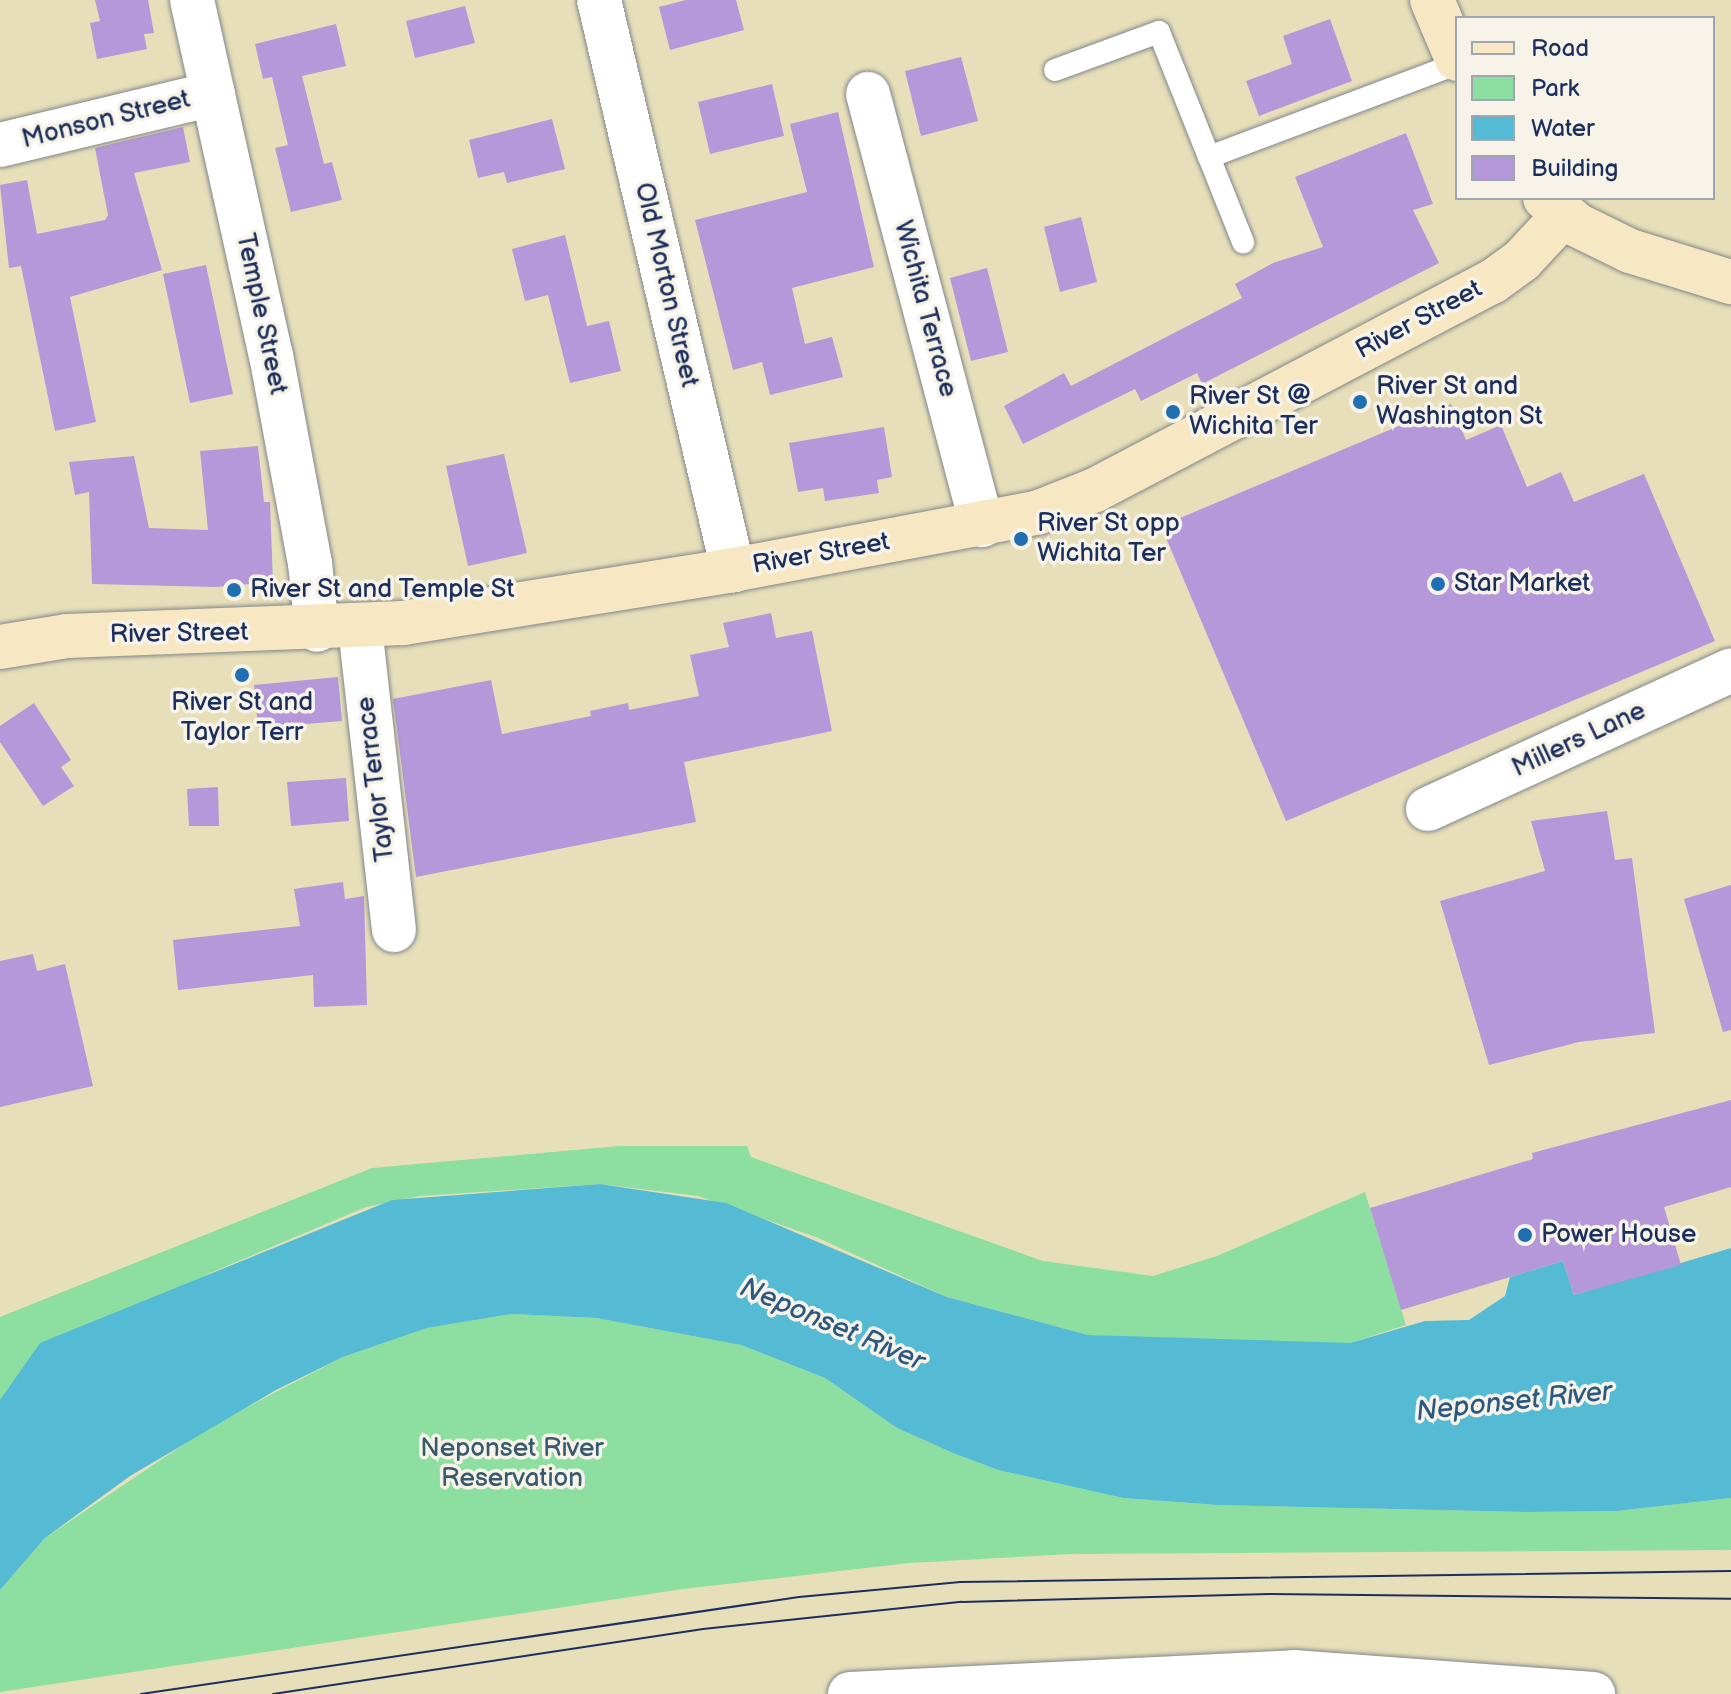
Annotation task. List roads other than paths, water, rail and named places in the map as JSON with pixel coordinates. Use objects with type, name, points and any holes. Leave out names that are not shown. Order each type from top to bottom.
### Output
[{"type":"main road","points":[[1432,0],[1455,57]]},
{"type":"main road","name":"River Street","points":[[0,647],[67,636],[360,627],[733,570],[982,525],[1079,498],[1475,292],[1522,260],[1554,207]]},
{"type":"main road","points":[[1554,207],[1630,251],[1731,282]]},
{"type":"street","name":"Temple Street","points":[[192,0],[271,355],[310,563],[317,630]]},
{"type":"street","name":"Old Morton Street","points":[[599,0],[733,570]]},
{"type":"street","name":"Monson Street","points":[[0,145],[213,94]]},
{"type":"street","name":"Wichita Terrace","points":[[868,94],[982,525]]},
{"type":"street","name":"Taylor Terrace","points":[[360,627],[394,930]]},
{"type":"street","name":"Millers Lane","points":[[1428,809],[1731,670]]},
{"type":"street","points":[[850,1694],[1269,1672],[1395,1685],[1593,1694]]},
{"type":"lane","points":[[1055,70],[1159,32],[1243,242]]},
{"type":"lane","points":[[1209,157],[1455,63]]},
{"type":"water","name":"Neponset River","points":[[600,1184],[726,1203],[947,1297],[1088,1335],[1350,1343],[1425,1321],[1469,1320],[1505,1296],[1510,1277],[1563,1261],[1574,1295],[1731,1248],[1731,1498],[1617,1511],[1527,1512],[1217,1505],[1123,1498],[998,1470],[953,1453],[897,1428],[825,1378],[741,1345],[596,1318],[512,1314],[427,1328],[343,1357],[276,1390],[130,1476],[45,1538],[0,1590],[0,1400],[40,1343],[392,1200]]},
{"type":"tram line","points":[[141,1694],[799,1597],[960,1582],[1731,1571]]},
{"type":"tram line","points":[[273,1694],[703,1629],[962,1602],[1270,1594],[1731,1599]]},
{"type":"place","name":"River St and Washington St","points":[[1360,402]]},
{"type":"place","name":"River St @ Wichita Ter","points":[[1173,412]]},
{"type":"place","name":"River St opp Wichita Ter","points":[[1021,539]]},
{"type":"place","name":"Star Market","points":[[1438,584]]},
{"type":"place","name":"River St and Temple St","points":[[234,590]]},
{"type":"place","name":"River St and Taylor Terr","points":[[242,675]]},
{"type":"place","name":"Power House","points":[[1525,1235]]},
{"type":"park label","name":"Neponset River Reservation","points":[[512,1464]]}]
